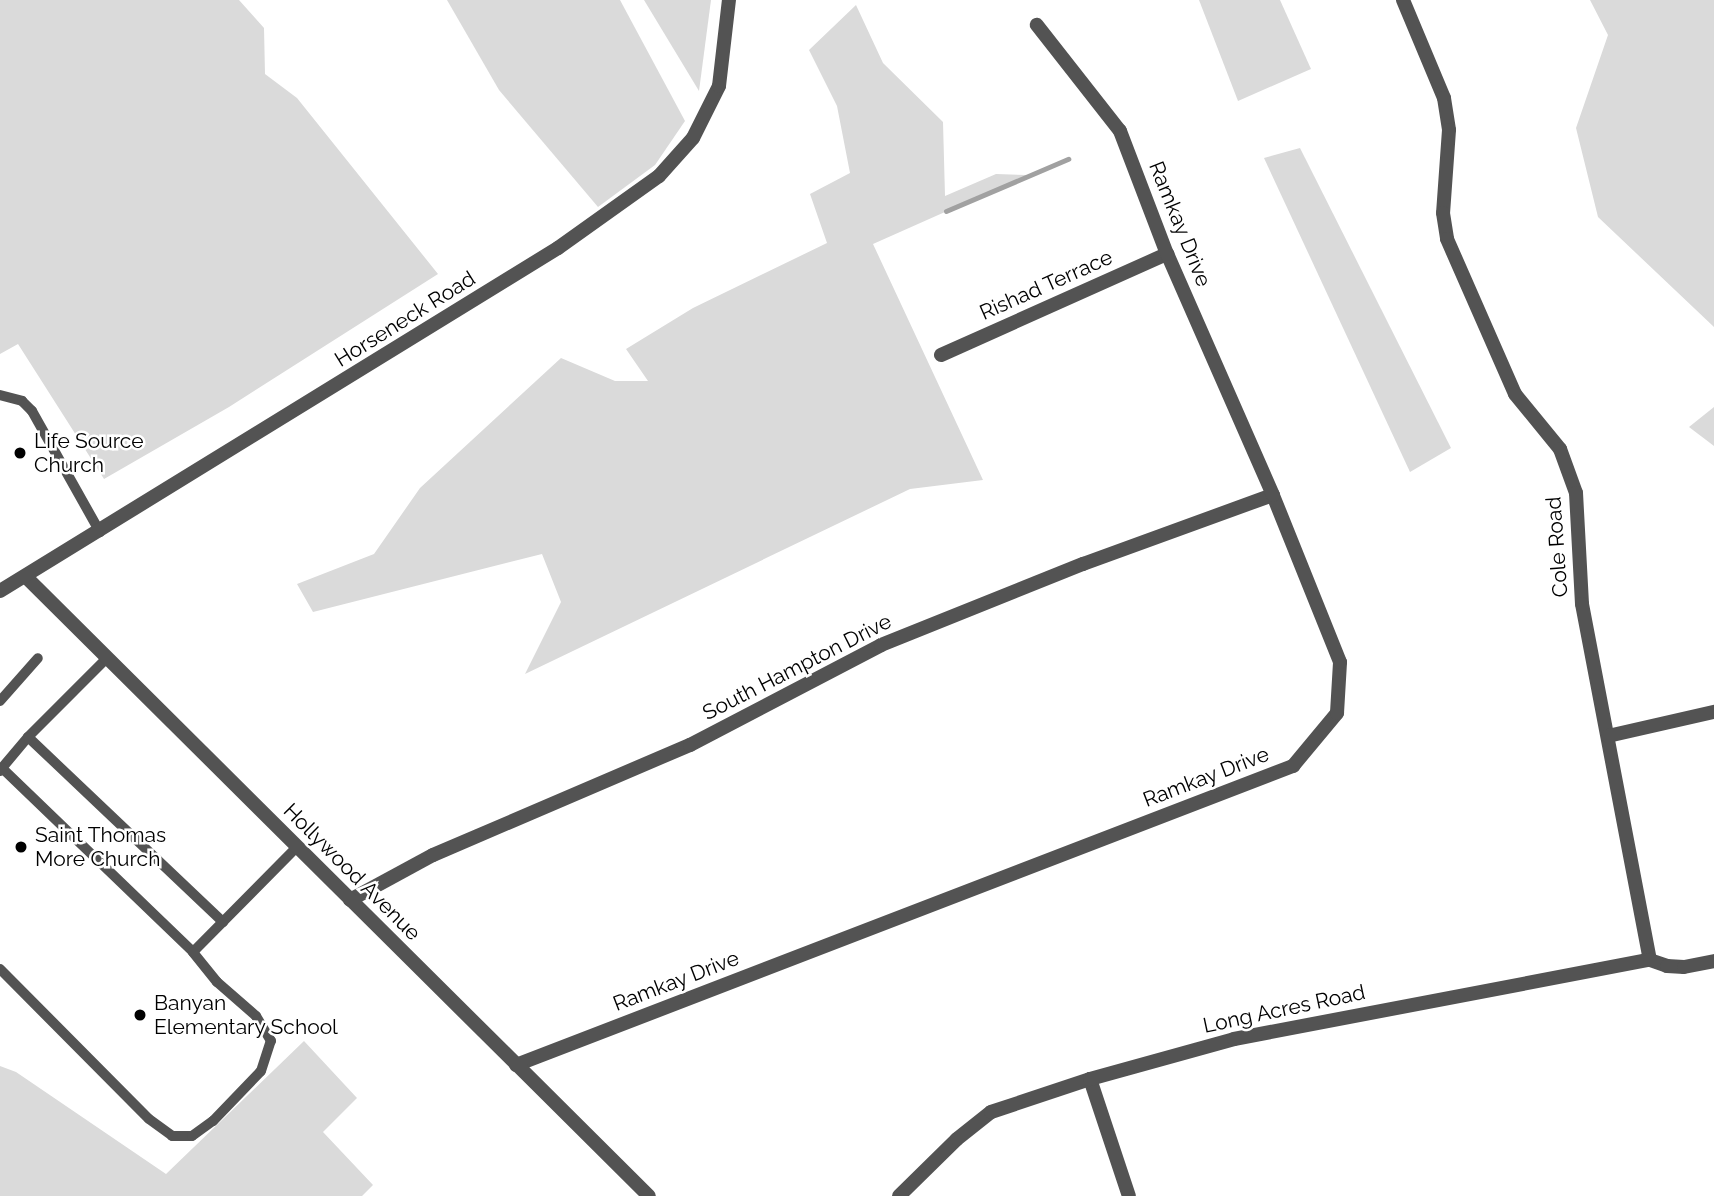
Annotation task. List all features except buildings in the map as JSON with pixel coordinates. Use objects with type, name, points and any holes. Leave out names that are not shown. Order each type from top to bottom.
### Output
[{"type":"street","name":"Horseneck Road","points":[[0,591],[100,532],[558,248],[659,176],[693,138],[719,86],[729,0]]},
{"type":"street","name":"Cole Road","points":[[1403,0],[1444,97],[1449,130],[1443,213],[1447,239],[1514,394],[1560,449],[1576,493],[1582,604],[1650,960]]},
{"type":"street","name":"Ramkay Drive","points":[[516,1065],[1293,766],[1336,713],[1340,663],[1273,495],[1167,254],[1120,131],[1037,25]]},
{"type":"street","name":"Rishad Terrace","points":[[942,355],[1167,254]]},
{"type":"street","name":"South Hampton Drive","points":[[350,900],[433,855],[690,745],[881,645],[1083,564],[1273,495]]},
{"type":"street","name":"Hollywood Avenue","points":[[26,577],[649,1196]]},
{"type":"street","points":[[1608,736],[1714,712]]},
{"type":"street","name":"Long Acres Road","points":[[899,1196],[957,1139],[991,1112],[1090,1079],[1234,1039],[1650,960],[1667,966],[1684,967],[1714,961]]},
{"type":"street","points":[[1090,1079],[1129,1196]]},
{"type":"lane","points":[[0,394],[22,401],[32,411],[100,532]]},
{"type":"lane","points":[[0,701],[38,657]]},
{"type":"lane","points":[[0,969],[149,1119],[172,1136],[192,1136],[214,1121],[261,1071],[271,1041],[256,1016],[217,982],[193,953],[1,769],[28,737],[107,657]]},
{"type":"lane","points":[[28,737],[223,922]]},
{"type":"lane","points":[[193,953],[296,847]]},
{"type":"shaded area","points":[[0,0],[239,0],[264,28],[265,74],[297,98],[438,274],[229,407],[104,479],[18,344],[0,354]]},
{"type":"shaded area","points":[[447,0],[620,0],[685,121],[655,165],[598,207],[499,90]]},
{"type":"shaded area","points":[[644,0],[711,0],[699,91]]},
{"type":"shaded area","points":[[1199,0],[1280,0],[1311,69],[1238,101]]},
{"type":"shaded area","points":[[1590,0],[1714,0],[1714,327],[1598,217],[1576,128],[1608,35]]},
{"type":"shaded area","points":[[856,5],[883,63],[943,122],[945,196],[996,174],[1028,175],[873,244],[983,480],[910,489],[525,674],[561,602],[542,554],[313,612],[297,584],[374,554],[420,488],[561,358],[615,381],[648,381],[626,349],[693,308],[827,243],[810,194],[850,173],[837,106],[809,50]]},
{"type":"shaded area","points":[[1300,148],[1451,448],[1410,472],[1264,158]]},
{"type":"shaded area","points":[[1714,407],[1714,446],[1689,427]]},
{"type":"shaded area","points":[[304,1041],[357,1098],[323,1132],[373,1185],[362,1196],[0,1196],[0,1066],[16,1072],[166,1174]]},
{"type":"waterway","points":[[946,211],[1068,159]]},
{"type":"place","name":"Life Source Church","points":[[20,453]]},
{"type":"place","name":"Saint Thomas More Church","points":[[21,847]]},
{"type":"place","name":"Banyan Elementary School","points":[[140,1015]]}]
